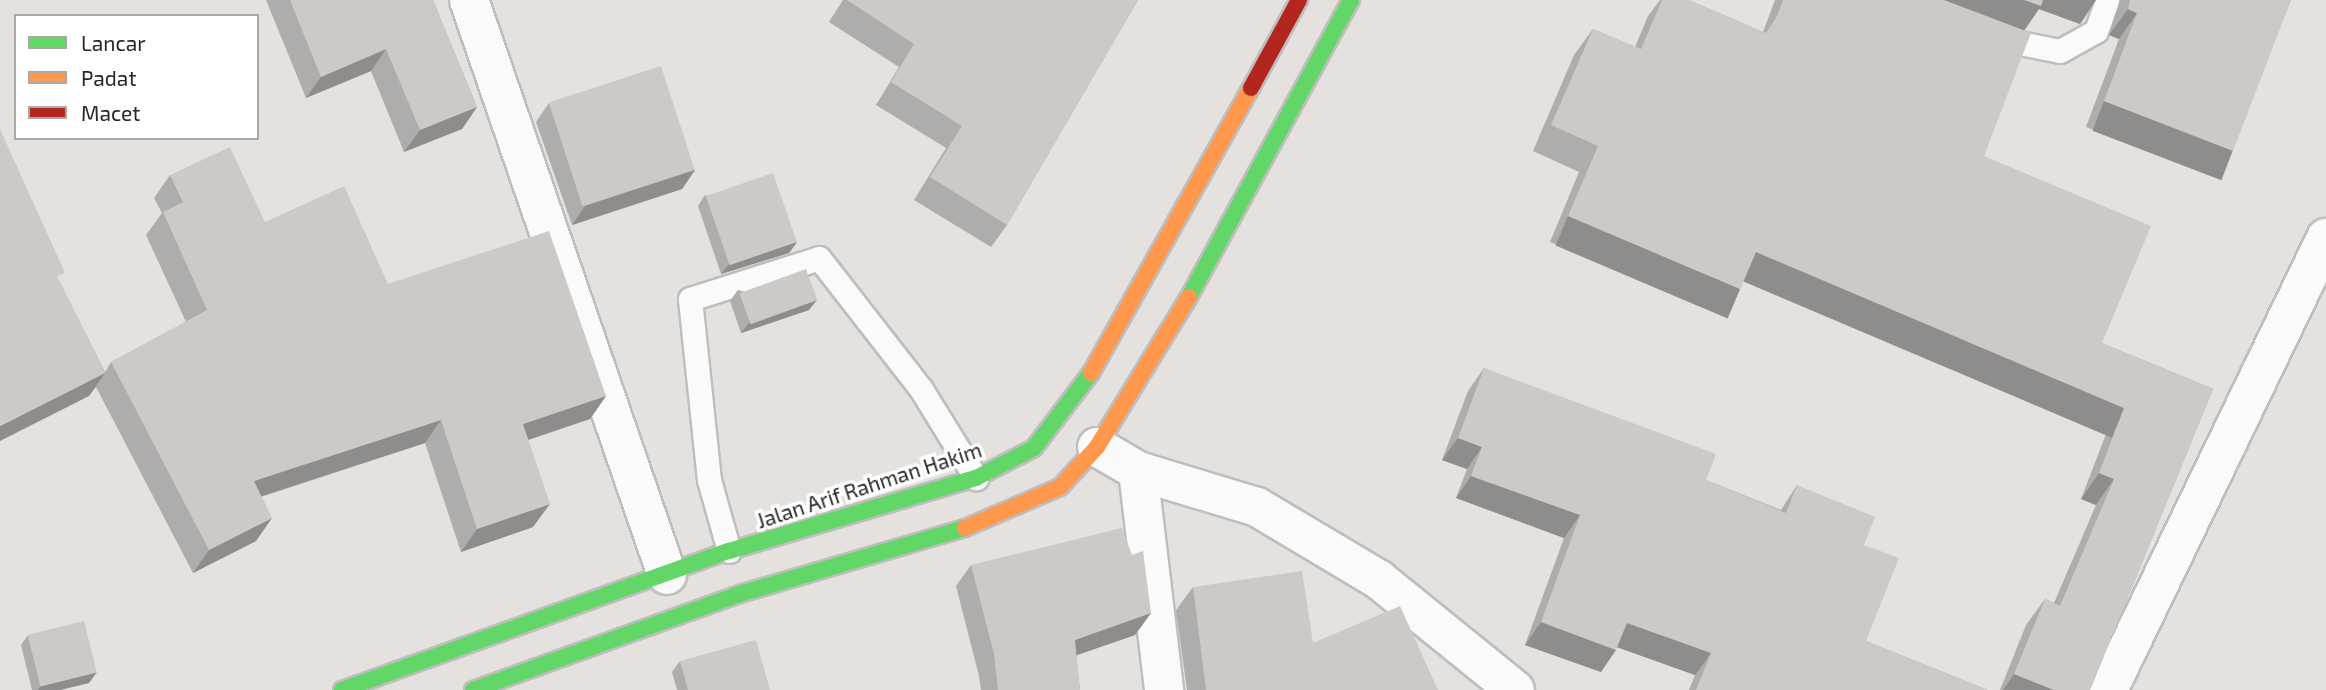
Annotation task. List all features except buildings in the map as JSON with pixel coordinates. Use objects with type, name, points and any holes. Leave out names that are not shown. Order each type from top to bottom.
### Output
[{"type":"main road","name":"Jalan Arif Rahman Hakim","points":[[342,690],[729,551],[976,478],[1034,448],[1061,419],[1124,322],[1299,0]]},
{"type":"main road","points":[[473,690],[743,593],[991,520],[1060,487],[1097,447],[1163,345],[1351,0]]},
{"type":"main road","points":[[976,478],[991,520]]},
{"type":"main road","points":[[729,551],[743,593]]},
{"type":"street","points":[[470,0],[667,575]]},
{"type":"street","points":[[2108,690],[2326,238]]},
{"type":"street","points":[[1097,447],[1138,471],[1257,507],[1378,579],[1515,690]]},
{"type":"street","points":[[1138,471],[1164,690]]},
{"type":"lane","points":[[1973,30],[2011,44],[2060,51],[2096,31],[2107,0]]},
{"type":"lane","points":[[729,551],[709,480],[691,299],[819,258],[921,389],[976,478]]},
{"type":"traffic: fast","points":[[1189,297],[1351,0]]},
{"type":"traffic: fast","points":[[342,690],[729,551],[976,478],[1034,448],[1091,373]]},
{"type":"traffic: fast","points":[[473,690],[743,593],[965,528]]},
{"type":"traffic: slow","points":[[1091,373],[1251,88]]},
{"type":"traffic: slow","points":[[965,528],[1060,487],[1097,447],[1189,297]]},
{"type":"traffic: jam","points":[[1251,88],[1299,0]]}]
